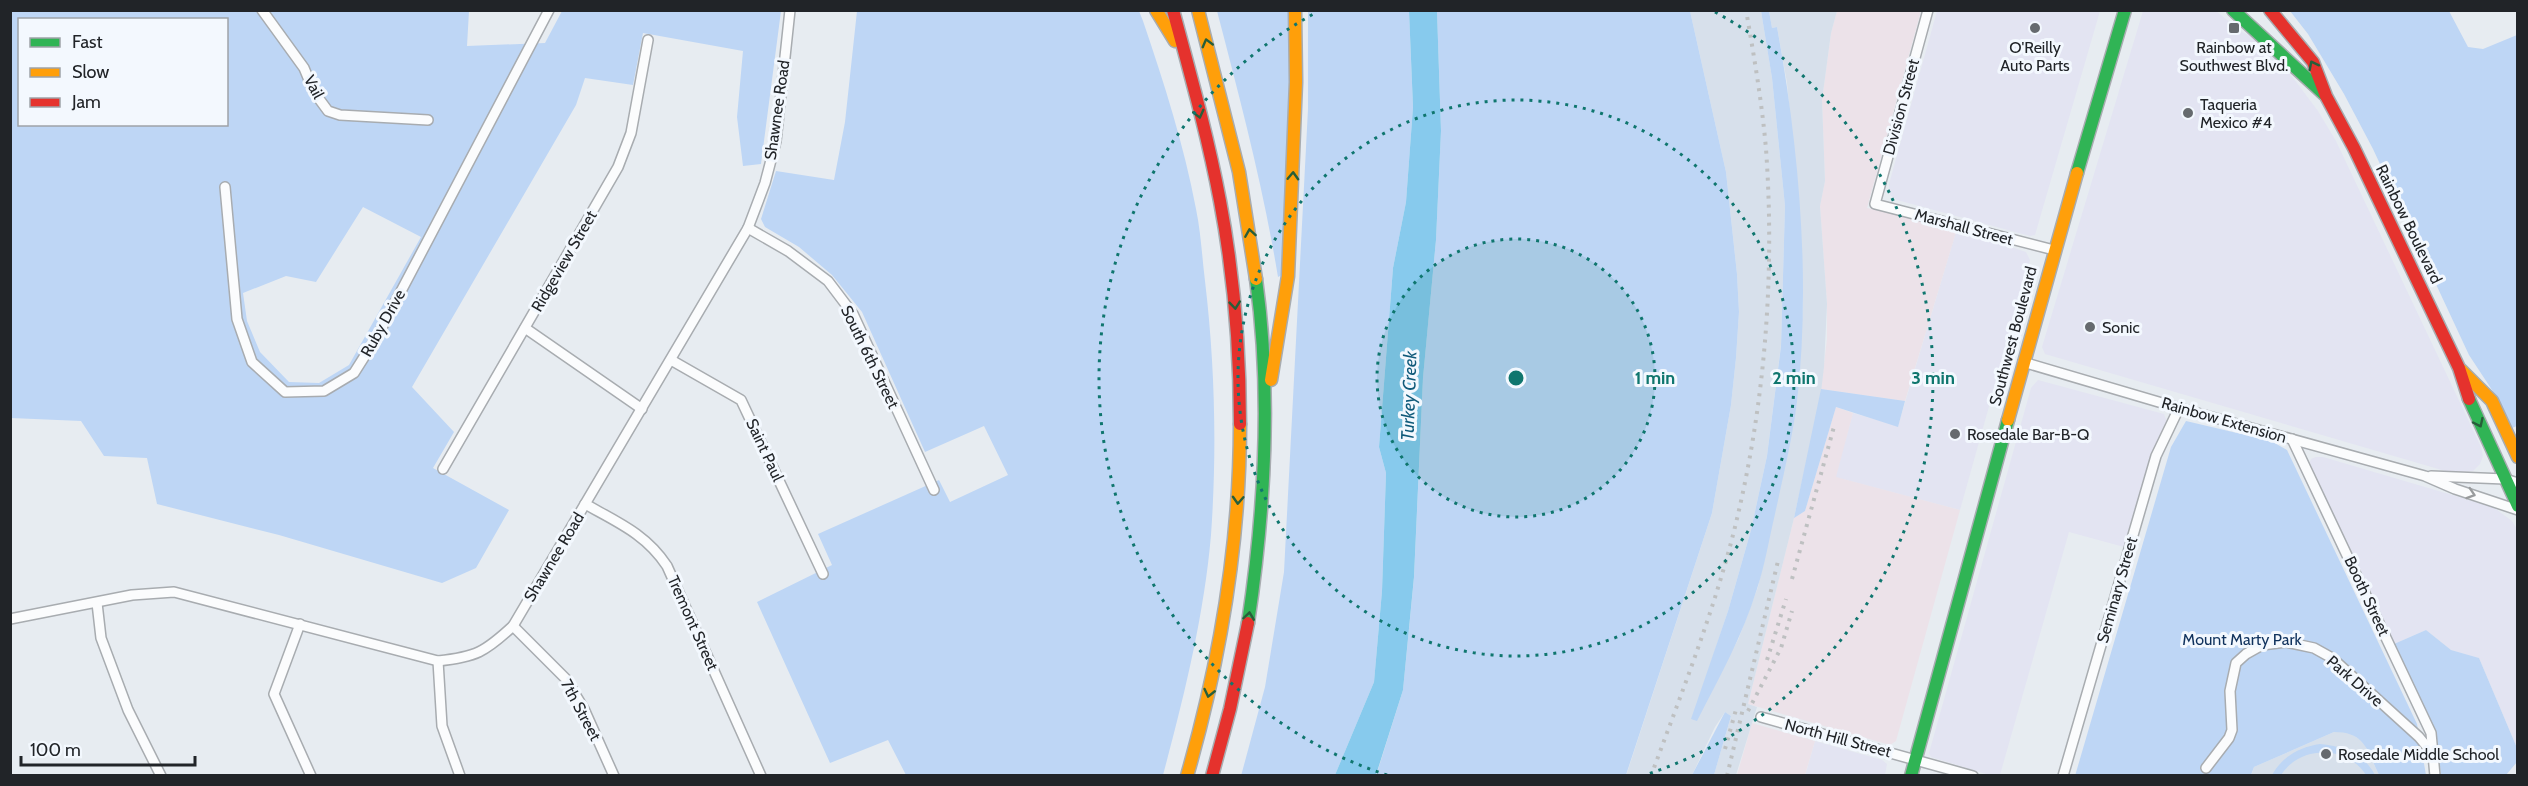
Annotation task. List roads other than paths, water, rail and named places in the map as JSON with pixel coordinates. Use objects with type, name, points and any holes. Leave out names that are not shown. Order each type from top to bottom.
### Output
[{"type":"main road","points":[[1156,10],[1185,57]]},
{"type":"main road","points":[[1173,10],[1206,140],[1230,261],[1237,326],[1241,451],[1238,509],[1222,631],[1210,691],[1187,776]]},
{"type":"main road","points":[[1198,10],[1237,164],[1249,228],[1262,338],[1265,417],[1258,554],[1248,628],[1233,700],[1212,776]]},
{"type":"main road","points":[[1265,417],[1288,276],[1296,82],[1295,10]]},
{"type":"main road","name":"Southwest Boulevard","points":[[1911,776],[2054,250],[2125,10]]},
{"type":"main road","name":"Rainbow Boulevard","points":[[2233,10],[2326,96]]},
{"type":"main road","name":"Rainbow Boulevard","points":[[2270,10],[2313,62],[2326,96],[2354,148],[2460,368],[2474,413],[2517,508]]},
{"type":"main road","name":"Rainbow Boulevard","points":[[2460,368],[2492,401],[2517,457]]},
{"type":"street","name":"Vail","points":[[262,10],[304,68],[314,92],[327,111],[340,115],[428,120]]},
{"type":"street","name":"Ruby Drive","points":[[225,187],[237,319],[252,362],[285,392],[324,391],[354,373],[378,335],[549,10]]},
{"type":"street","name":"Shawnee Road","points":[[10,619],[132,595],[174,592],[438,661],[467,658],[493,645],[513,626],[748,228],[765,183],[776,141],[790,10]]},
{"type":"street","name":"Division Street","points":[[1875,204],[1928,10]]},
{"type":"street","name":"Ridgeview Street","points":[[443,469],[618,166],[632,133],[648,40]]},
{"type":"street","name":"Marshall Street","points":[[1875,204],[2054,250]]},
{"type":"street","name":"South 6th Street","points":[[748,228],[788,251],[828,281],[853,314],[934,490]]},
{"type":"street","points":[[525,328],[642,409]]},
{"type":"street","name":"Saint Paul","points":[[671,360],[741,400],[823,574]]},
{"type":"street","name":"Rainbow Extension","points":[[2023,362],[2425,476],[2455,489],[2517,508]]},
{"type":"street","name":"Seminary Street","points":[[2063,776],[2157,456],[2179,408]]},
{"type":"street","name":"Booth Street","points":[[2292,439],[2431,733],[2435,776]]},
{"type":"street","name":"Rainbow Extension","points":[[2425,476],[2505,479],[2517,483]]},
{"type":"street","name":"Tremont Street","points":[[585,504],[639,535],[655,548],[667,566],[761,776]]},
{"type":"street","points":[[97,603],[101,639],[128,710],[161,776]]},
{"type":"street","points":[[300,624],[274,694],[311,776]]},
{"type":"street","name":"7th Street","points":[[513,626],[566,679],[584,709],[614,776]]},
{"type":"street","name":"Park Drive","points":[[2206,768],[2229,738],[2232,730],[2230,691],[2236,663],[2262,645],[2286,642],[2314,648],[2332,658],[2419,737],[2433,754]]},
{"type":"street","points":[[438,661],[442,726],[460,776]]},
{"type":"street","name":"North Hill Street","points":[[1761,717],[1973,776]]},
{"type":"water","name":"Turkey Creek","points":[[1409,11],[1437,11],[1441,131],[1436,240],[1423,378],[1414,577],[1403,690],[1376,775],[1335,775],[1374,682],[1382,591],[1386,473],[1379,447],[1393,268],[1406,202],[1413,107]]},
{"type":"railway","points":[[1651,776],[1696,653],[1727,559],[1745,481],[1760,387],[1768,292],[1768,197],[1762,114],[1746,10]]},
{"type":"railway","points":[[1792,579],[1835,423]]},
{"type":"railway","points":[[1727,776],[1778,561]]},
{"type":"railway","points":[[1767,660],[1786,599]]},
{"type":"railway","points":[[1748,711],[1781,648],[1792,611]]},
{"type":"railway","points":[[1725,749],[1737,706]]},
{"type":"place","name":"O'Reilly Auto Parts","points":[[2035,28]]},
{"type":"place","name":"Rainbow at Southwest Blvd.","points":[[2234,28]]},
{"type":"place","name":"Taqueria Mexico #4","points":[[2188,113]]},
{"type":"place","name":"Sonic","points":[[2090,327]]},
{"type":"place","name":"Rosedale Bar-B-Q","points":[[1955,434]]},
{"type":"place","name":"Rosedale Middle School","points":[[2326,754]]},
{"type":"park label","name":"Mount Marty Park","points":[[2242,639]]}]
